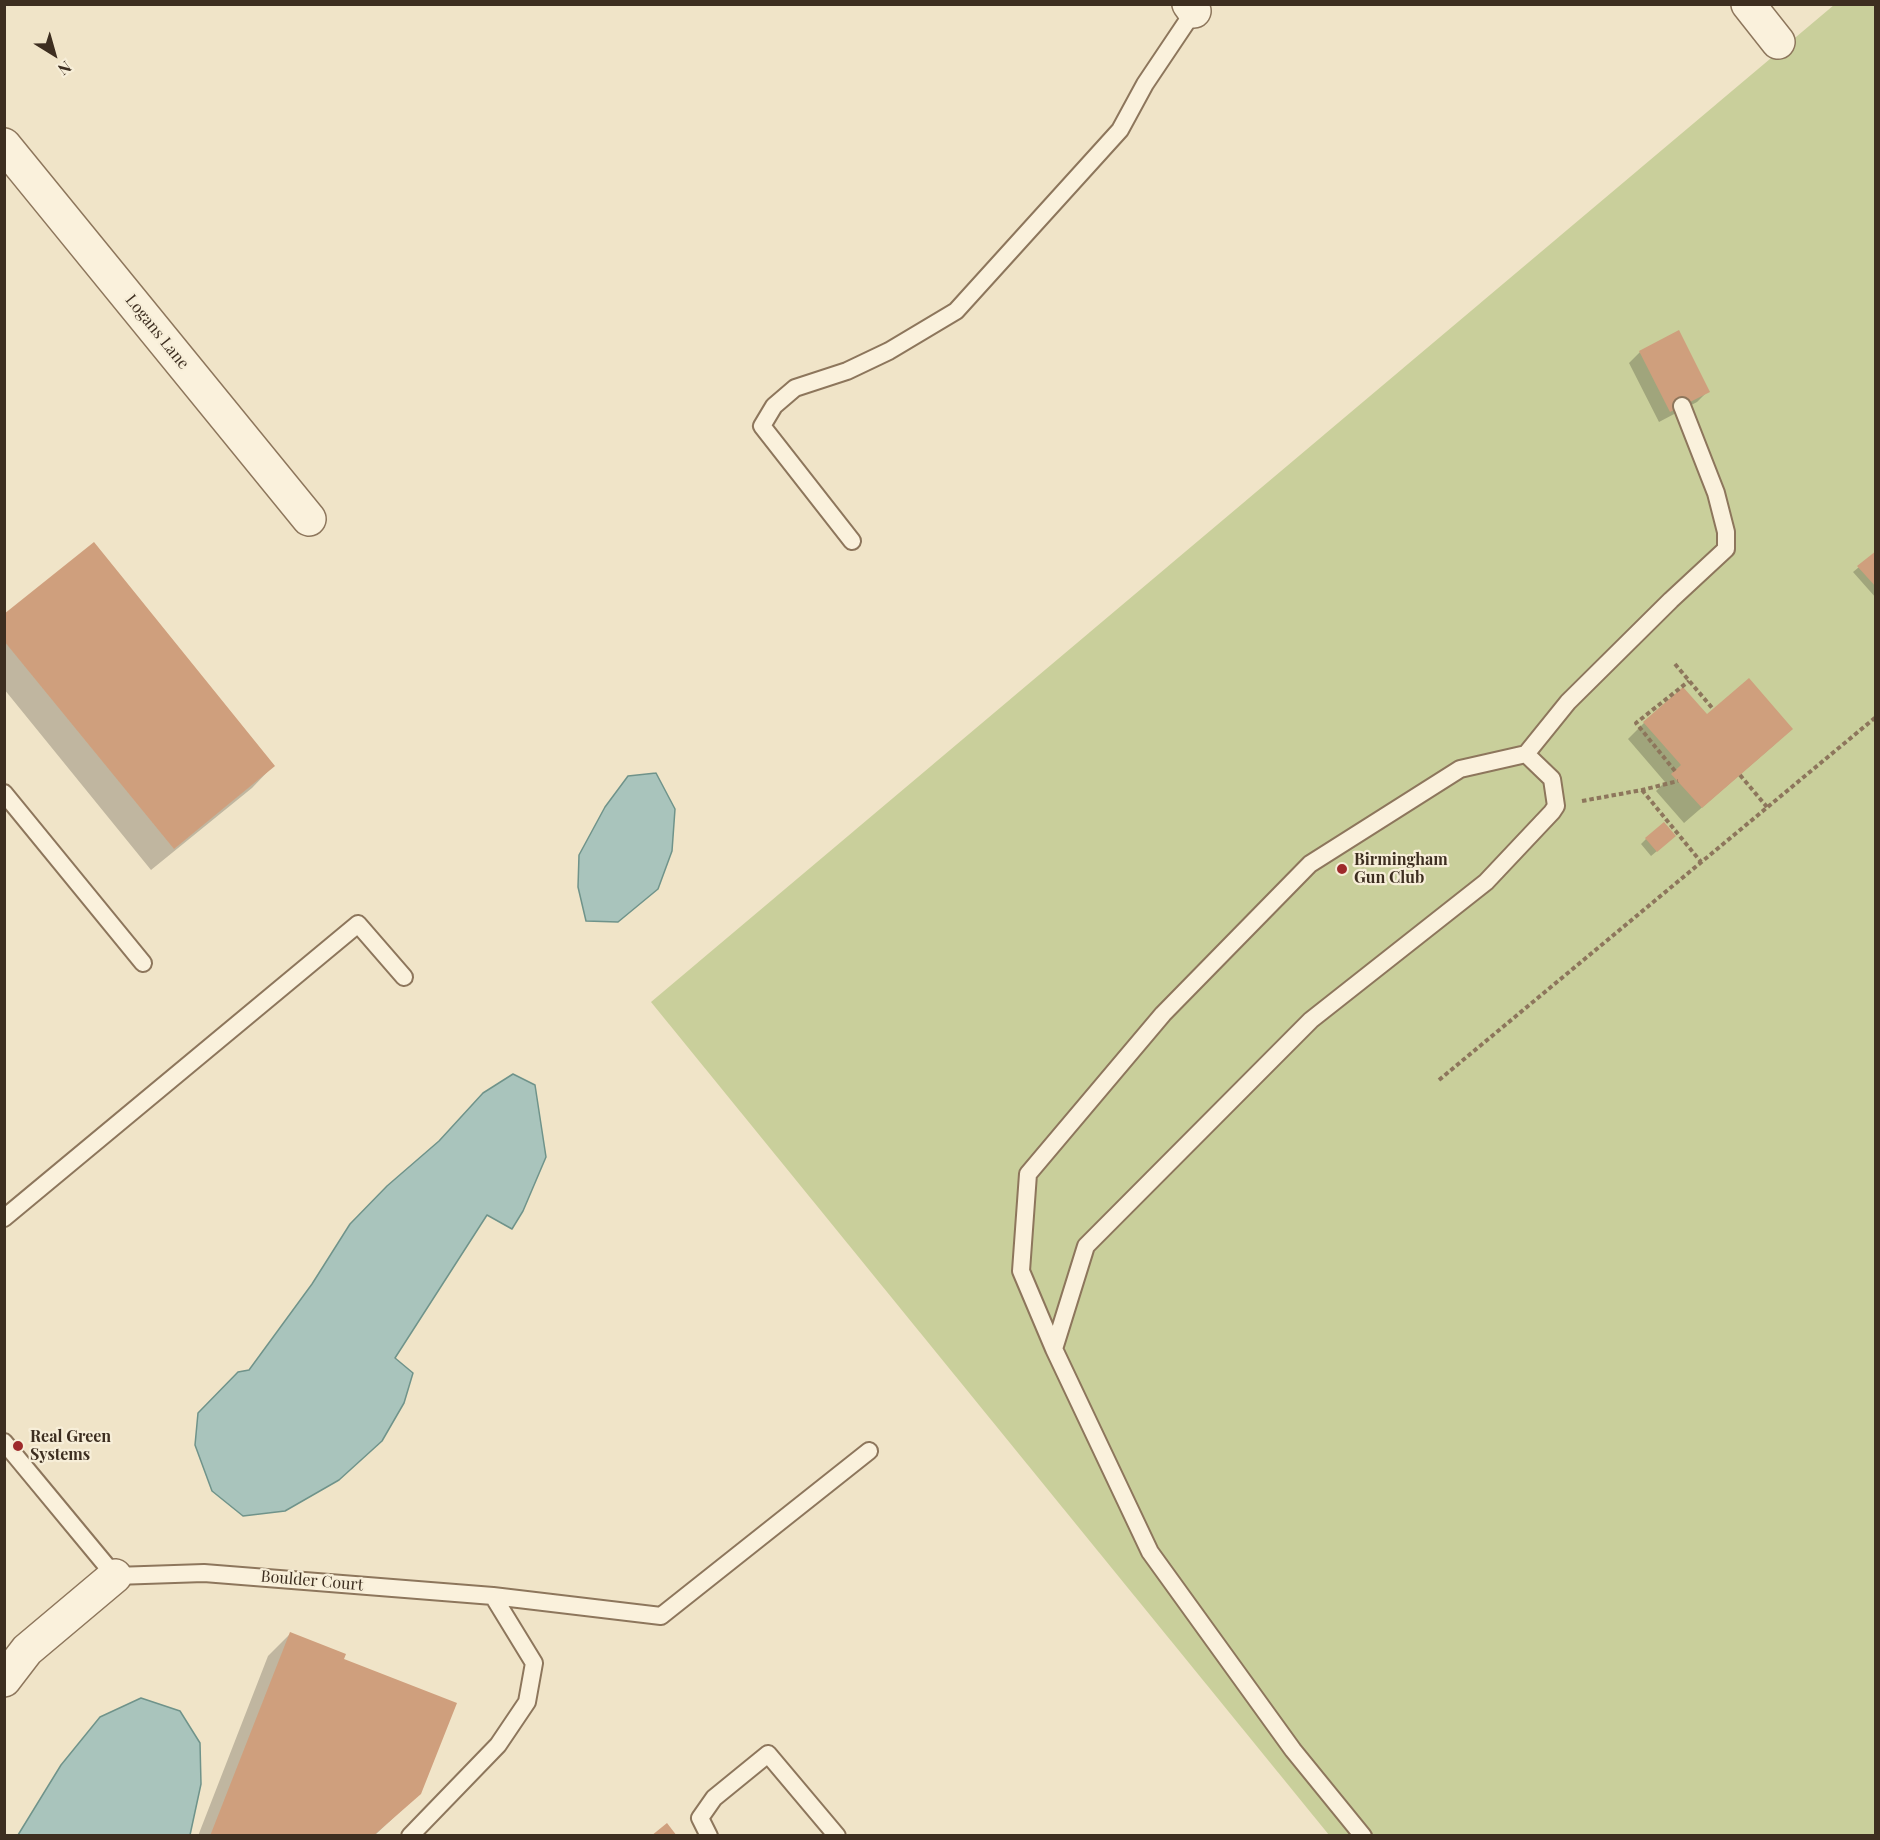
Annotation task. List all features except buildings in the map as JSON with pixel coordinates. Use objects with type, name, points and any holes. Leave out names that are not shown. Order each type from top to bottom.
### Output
[{"type":"street","points":[[1748,4],[1778,42]]},
{"type":"street","name":"Logans Lane","points":[[4,145],[309,519]]},
{"type":"street","points":[[4,1680],[27,1650],[115,1576]]},
{"type":"lane","points":[[852,541],[762,426],[774,406],[795,388],[848,371],[890,351],[956,311],[1120,130],[1191,8]]},
{"type":"lane","points":[[1363,1836],[1293,1750],[1150,1552],[1054,1349],[1021,1271],[1028,1174],[1162,1014],[1310,864],[1460,769],[1526,754],[1568,702],[1726,549],[1726,532],[1716,493],[1682,406]]},
{"type":"lane","points":[[1054,1349],[1086,1246],[1311,1020],[1486,882],[1556,806],[1552,779],[1526,754]]},
{"type":"lane","points":[[4,793],[142,963]]},
{"type":"lane","points":[[4,1218],[358,924],[404,977]]},
{"type":"lane","points":[[4,1442],[115,1576]]},
{"type":"lane","name":"Boulder Court","points":[[115,1576],[204,1573],[493,1596],[661,1616],[869,1451]]},
{"type":"lane","points":[[410,1836],[498,1745],[527,1702],[534,1664],[493,1596]]},
{"type":"lane","points":[[709,1836],[700,1818],[714,1798],[768,1754],[837,1836]]},
{"type":"path","points":[[1675,664],[1713,709]]},
{"type":"path","points":[[1675,771],[1636,723],[1689,681]]},
{"type":"path","points":[[1439,1080],[1875,717]]},
{"type":"path","points":[[1740,775],[1767,807]]},
{"type":"path","points":[[1556,806],[1678,781]]},
{"type":"path","points":[[1642,790],[1701,862]]},
{"type":"green space","name":"Birmingham Gun Club","points":[[1834,5],[1875,5],[1875,1835],[1329,1835],[651,1002]]},
{"type":"water","points":[[656,773],[675,809],[672,851],[658,889],[618,922],[586,921],[578,887],[579,855],[605,807],[628,776]]},
{"type":"water","points":[[513,1074],[535,1085],[546,1157],[523,1211],[512,1229],[487,1215],[395,1358],[413,1373],[404,1403],[382,1441],[339,1480],[285,1511],[243,1516],[212,1491],[195,1445],[198,1413],[238,1372],[249,1370],[312,1284],[350,1224],[387,1186],[439,1141],[483,1093]]},
{"type":"water","points":[[141,1698],[180,1711],[200,1743],[201,1784],[190,1835],[18,1835],[61,1765],[100,1717]]},
{"type":"place","name":"Birmingham Gun Club","points":[[1342,869]]},
{"type":"place","name":"Real Green Systems","points":[[18,1446]]}]
